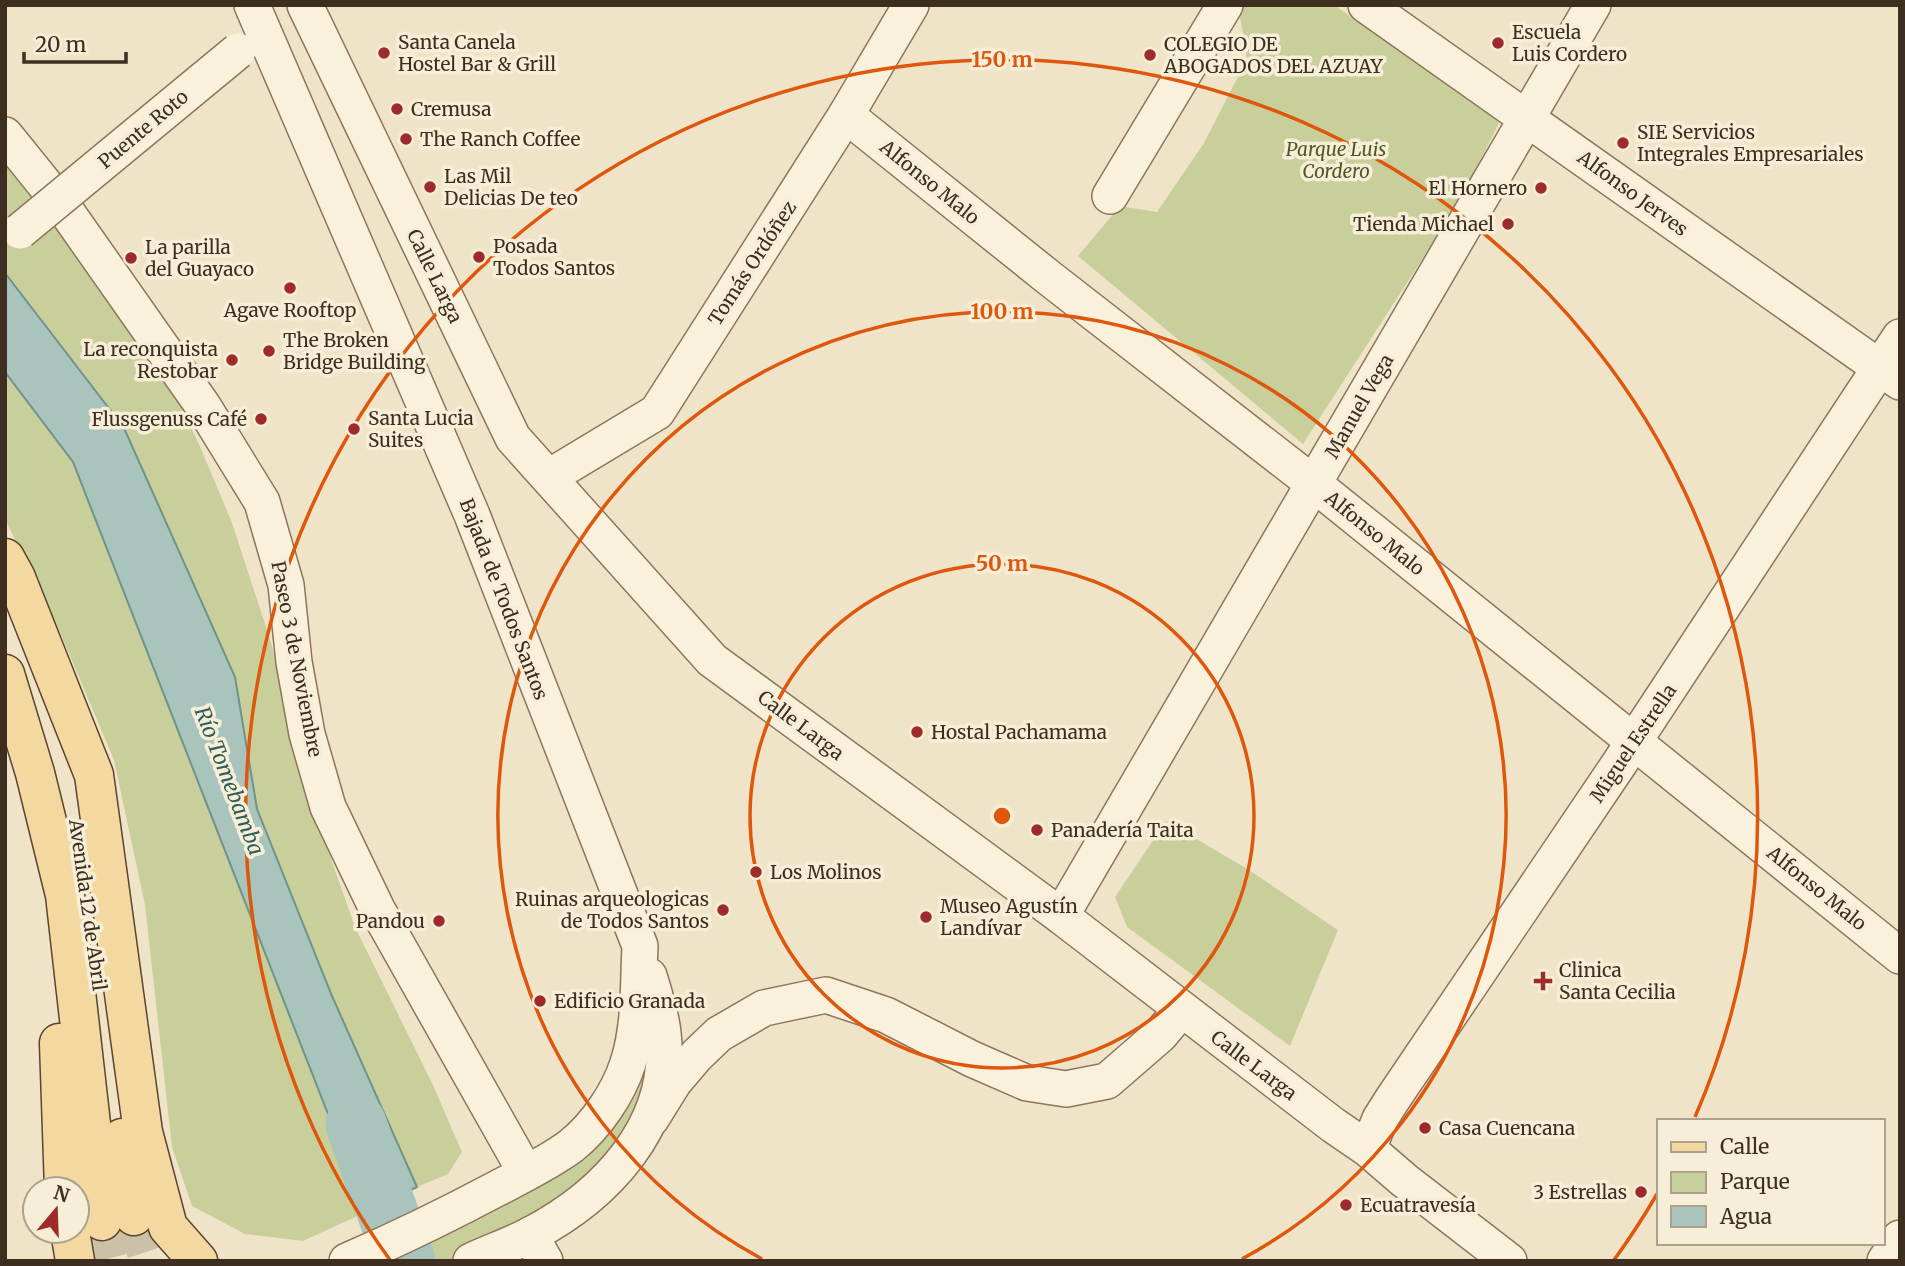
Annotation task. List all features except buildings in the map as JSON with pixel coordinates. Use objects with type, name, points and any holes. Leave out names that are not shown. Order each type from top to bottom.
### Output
[{"type":"main road","points":[[5,558],[16,578],[94,775],[143,1132],[168,1227],[198,1261]]},
{"type":"main road","name":"Avenida 12 de Abril","points":[[5,602],[68,768],[102,1223]]},
{"type":"main road","name":"Avenida 12 de Abril","points":[[5,674],[35,773],[65,895],[102,1223]]},
{"type":"main road","points":[[35,773],[56,960],[64,1175]]},
{"type":"main road","points":[[75,1261],[102,1223]]},
{"type":"street","name":"Calle Larga","points":[[305,5],[513,438],[712,660],[1061,916],[1509,1261]]},
{"type":"street","name":"Tomás Ordóñez","points":[[549,477],[657,412],[846,115],[912,5]]},
{"type":"street","points":[[1110,196],[1225,5]]},
{"type":"street","name":"Alfonso Jerves","points":[[1366,5],[1889,376]]},
{"type":"street","name":"Manuel Vega","points":[[1061,916],[1593,5]]},
{"type":"street","name":"Puente Roto","points":[[20,232],[238,51],[256,13]]},
{"type":"street","name":"Bajada de Todos Santos","points":[[256,13],[472,515],[640,946],[637,1017],[628,1062],[617,1089],[601,1114],[572,1146],[526,1174],[415,1231],[347,1261]]},
{"type":"street","name":"Alfonso Malo","points":[[846,115],[1048,277],[1314,484],[1900,956]]},
{"type":"street","name":"Paseo 3 de Noviembre","points":[[5,135],[64,208],[195,394],[262,502],[286,585],[294,662],[307,734],[328,807],[377,909],[526,1174]]},
{"type":"street","name":"Miguel Estrella","points":[[1368,1150],[1380,1119],[1392,1100],[1634,741],[1889,376],[1900,337]]},
{"type":"street","points":[[640,946],[664,1035],[663,1073],[651,1119]]},
{"type":"street","points":[[471,1261],[538,1248],[629,1157],[674,1082],[696,1055],[719,1034],[764,1008],[826,995],[886,1015],[972,1059],[1027,1083],[1066,1089],[1107,1082],[1160,1035],[1181,1010]]},
{"type":"street","points":[[1885,1261],[1900,1238]]},
{"type":"green space","name":"Parque Luis Cordero","points":[[1238,5],[1334,5],[1500,121],[1461,199],[1303,444],[1078,256],[1120,206],[1157,212],[1204,143],[1247,59]]},
{"type":"green space","points":[[5,163],[97,283],[171,387],[198,442],[231,520],[270,639],[311,802],[355,927],[432,1083],[462,1152],[448,1174],[417,1187],[332,996],[257,809],[235,677],[124,428],[5,273]]},
{"type":"green space","points":[[5,372],[73,462],[344,1155],[364,1213],[303,1241],[245,1234],[192,1206],[172,1147],[145,905],[114,760],[59,630],[5,519]]},
{"type":"green space","points":[[1166,821],[1249,870],[1338,930],[1290,1046],[1127,927],[1115,897]]},
{"type":"green space","points":[[662,1035],[618,1168],[467,1261],[354,1261],[527,1175]]},
{"type":"water","points":[[5,273],[124,428],[235,677],[257,809],[332,996],[417,1187],[364,1213],[344,1155],[73,462],[5,372]]},
{"type":"waterway","name":"Río Tomebamba","points":[[356,1124],[405,1261]]},
{"type":"tunnel","points":[[134,1216],[149,1261]]},
{"type":"tunnel","points":[[102,1221],[112,1261]]},
{"type":"place","name":"Escuela Luis Cordero","points":[[1498,43]]},
{"type":"place","name":"Santa Canela Hostel Bar & Grill","points":[[384,53]]},
{"type":"place","name":"COLEGIO DE ABOGADOS DEL AZUAY","points":[[1150,55]]},
{"type":"place","name":"Cremusa","points":[[397,109]]},
{"type":"place","name":"The Ranch Coffee","points":[[406,139]]},
{"type":"place","name":"SIE Servicios Integrales Empresariales","points":[[1623,143]]},
{"type":"place","name":"Las Mil Delicias De teo","points":[[430,187]]},
{"type":"place","name":"El Hornero","points":[[1541,188]]},
{"type":"place","name":"Tienda Michael","points":[[1508,224]]},
{"type":"place","name":"Posada Todos Santos","points":[[479,257]]},
{"type":"place","name":"La parilla del Guayaco","points":[[131,258]]},
{"type":"place","name":"Agave Rooftop","points":[[290,288]]},
{"type":"place","name":"The Broken Bridge Building","points":[[269,351]]},
{"type":"place","name":"La reconquista Restobar","points":[[232,360]]},
{"type":"place","name":"Flussgenuss Café","points":[[261,419]]},
{"type":"place","name":"Santa Lucia Suites","points":[[354,429]]},
{"type":"place","name":"Hostal Pachamama","points":[[917,732]]},
{"type":"place","name":"Panadería Taita","points":[[1037,830]]},
{"type":"place","name":"Los Molinos","points":[[756,872]]},
{"type":"place","name":"Ruinas arqueologicas de Todos Santos","points":[[723,910]]},
{"type":"place","name":"Museo Agustín Landívar","points":[[926,917]]},
{"type":"place","name":"Pandou","points":[[439,921]]},
{"type":"place","name":"Clinica Santa Cecilia","points":[[1543,981]]},
{"type":"place","name":"Edificio Granada","points":[[540,1001]]},
{"type":"place","name":"Casa Cuencana","points":[[1425,1128]]},
{"type":"place","name":"3 Estrellas","points":[[1641,1192]]},
{"type":"place","name":"Ecuatravesía","points":[[1346,1205]]}]
